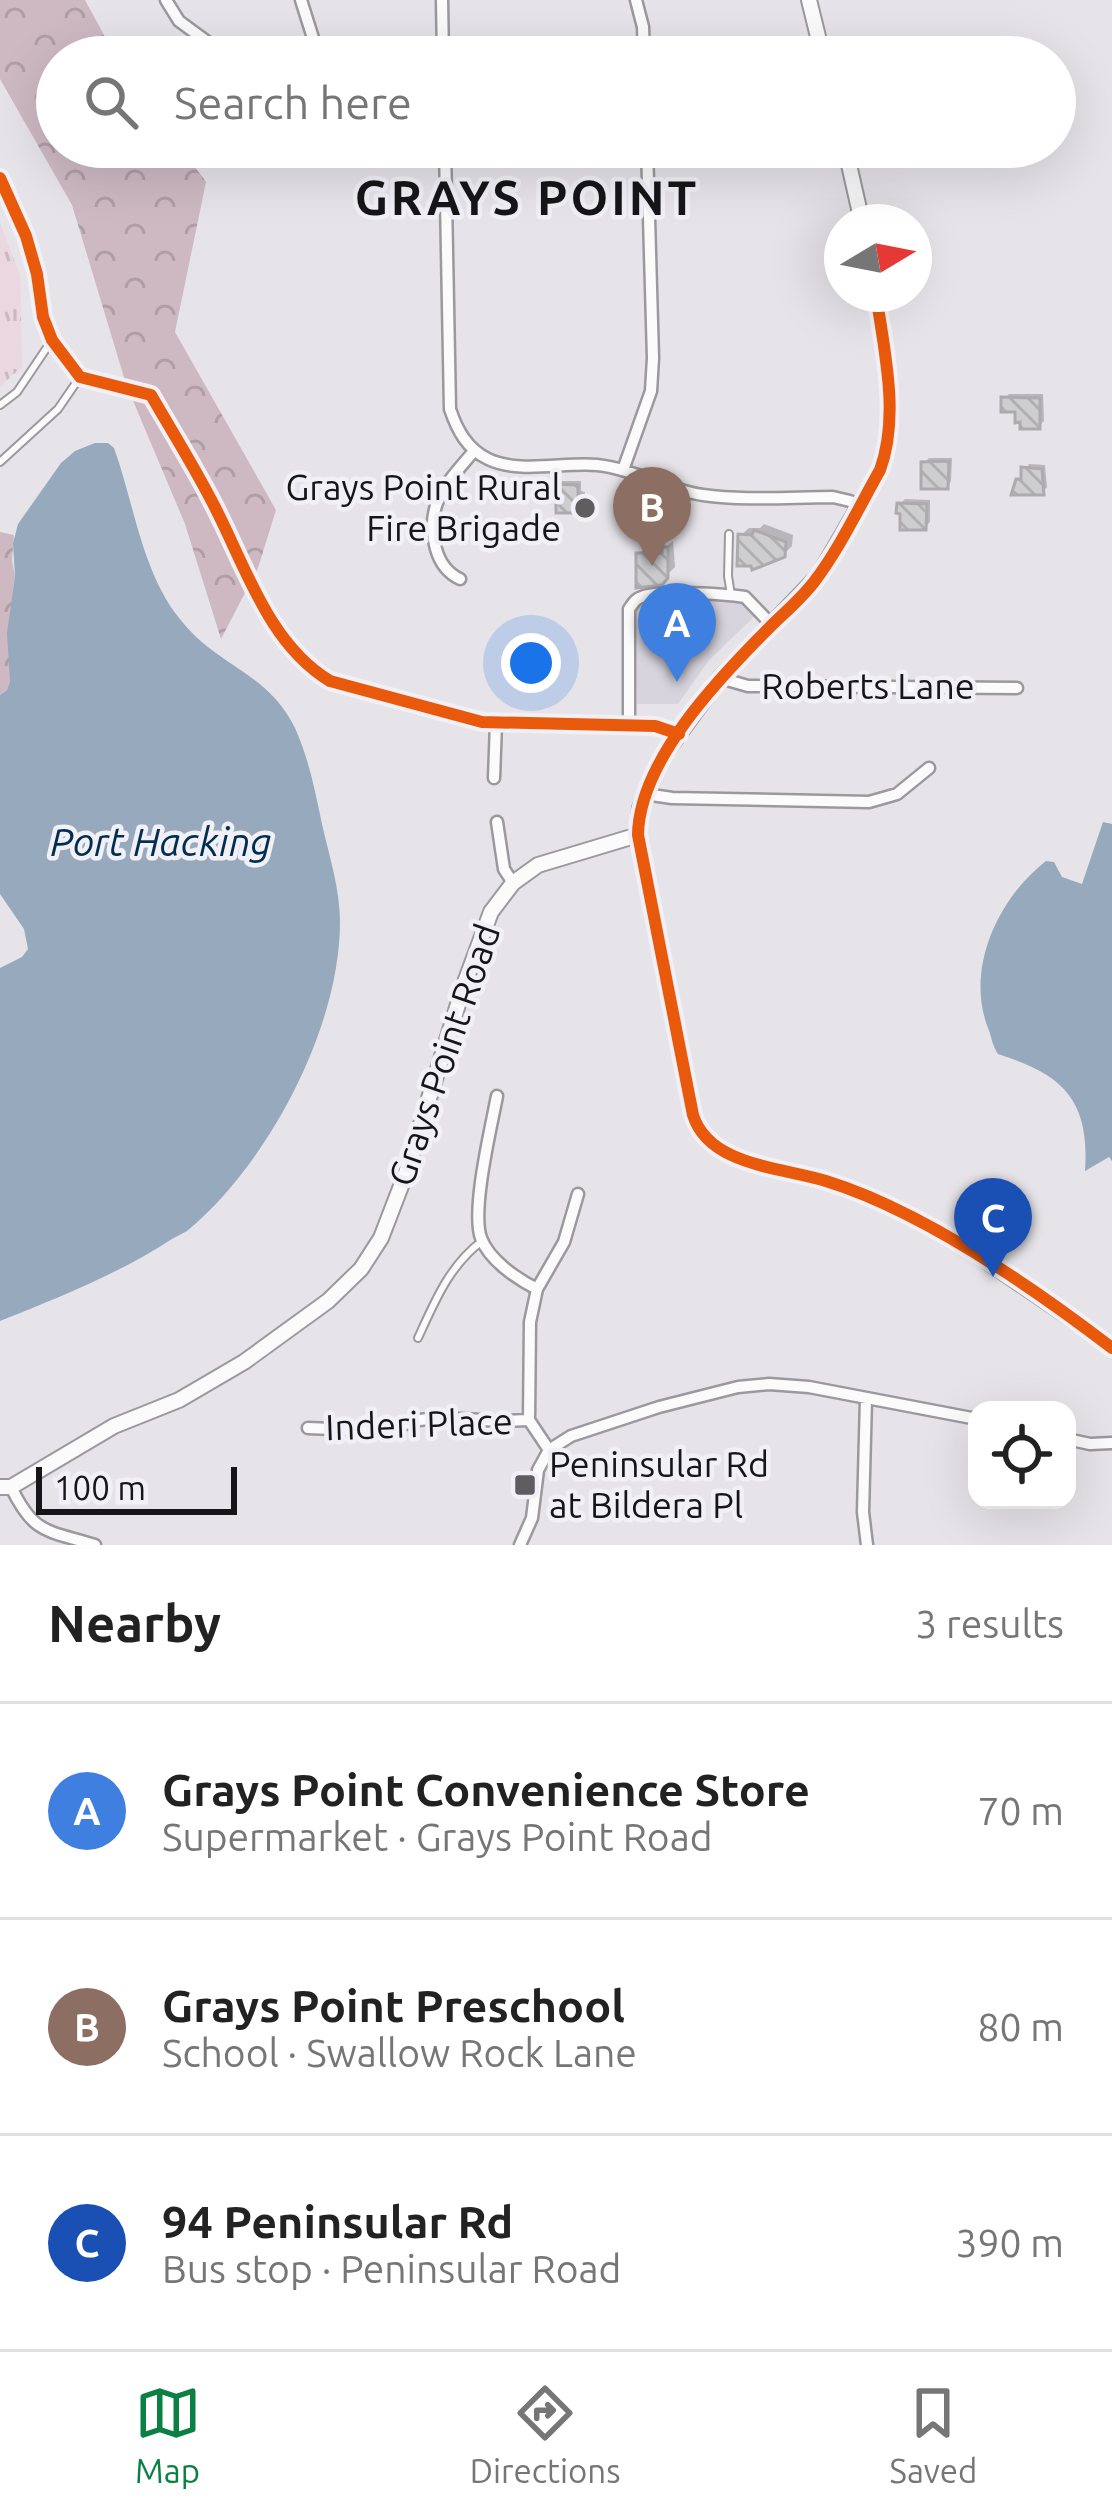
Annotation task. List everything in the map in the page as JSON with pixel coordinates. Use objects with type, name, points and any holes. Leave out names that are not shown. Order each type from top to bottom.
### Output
[{"type":"street","points":[[166,0],[179,21],[199,36]]},
{"type":"street","points":[[301,0],[312,36]]},
{"type":"street","points":[[442,0],[443,36]]},
{"type":"street","points":[[637,0],[643,36]]},
{"type":"street","points":[[809,0],[818,36]]},
{"type":"street","points":[[445,168],[450,409],[474,451],[509,465],[596,465],[623,470],[662,487],[706,496],[833,497],[859,507]]},
{"type":"street","points":[[623,470],[651,391],[648,168]]},
{"type":"street","points":[[849,168],[858,204]]},
{"type":"street","points":[[0,178],[26,236],[52,340],[80,377],[151,395],[209,495],[269,616],[310,669],[330,681],[462,718],[655,726],[679,734]]},
{"type":"street","points":[[878,312],[890,431],[880,470],[819,575],[720,678],[661,759],[640,808],[638,835],[693,1115],[708,1143],[733,1156],[864,1194],[907,1215],[975,1254],[1112,1348]]},
{"type":"street","points":[[460,579],[440,561],[431,530],[434,507],[447,482],[474,451]]},
{"type":"street","points":[[629,725],[628,609],[637,599],[646,595],[745,597],[772,625]]},
{"type":"street","name":"Roberts Lane","points":[[720,678],[748,686],[1017,688]]},
{"type":"street","points":[[494,778],[496,723]]},
{"type":"street","points":[[645,794],[869,802],[897,794],[929,767]]},
{"type":"street","points":[[497,822],[504,869],[513,883]]},
{"type":"street","name":"Grays Point Road","points":[[5,1487],[244,1362],[328,1301],[361,1269],[381,1238],[406,1173],[491,912],[513,883],[538,865],[638,835]]},
{"type":"street","points":[[497,1096],[480,1203],[482,1241],[492,1256],[537,1289]]},
{"type":"street","points":[[549,1450],[530,1420],[530,1322],[537,1289],[564,1242],[578,1194]]},
{"type":"street","points":[[520,1545],[532,1518],[538,1470],[549,1450],[571,1436],[658,1407],[738,1387],[784,1384],[968,1417]]},
{"type":"street","points":[[866,1399],[863,1512],[867,1545]]},
{"type":"street","name":"Inderi Place","points":[[308,1428],[381,1431],[440,1418],[530,1420]]},
{"type":"street","points":[[1076,1441],[1112,1443]]},
{"type":"street","points":[[5,1487],[35,1525],[94,1545]]},
{"type":"lane","points":[[0,405],[17,392],[52,340]]},
{"type":"lane","points":[[0,462],[58,409],[80,377]]},
{"type":"lane","points":[[729,534],[731,596]]},
{"type":"lane","points":[[418,1338],[445,1281],[482,1241]]},
{"type":"shaded area","points":[[644,598],[743,599],[757,614],[709,660],[678,704],[637,704],[632,609]]},
{"type":"green space","points":[[0,0],[85,0],[105,36],[36,36],[36,142],[0,79]]},
{"type":"green space","points":[[51,168],[196,168],[206,182],[175,332],[276,510],[258,568],[221,639],[185,524],[126,384],[72,205]]},
{"type":"green space","points":[[0,223],[20,275],[22,367],[0,386]]},
{"type":"green space","points":[[0,532],[14,535],[15,577],[10,681],[0,695]]},
{"type":"water","name":"Port Hacking","points":[[95,443],[114,448],[149,563],[170,605],[198,639],[258,682],[295,728],[336,884],[337,963],[313,1049],[294,1091],[271,1132],[217,1203],[187,1231],[131,1263],[0,1321],[0,968],[28,949],[24,929],[0,894],[0,695],[10,681],[7,633],[15,577],[13,543],[18,524],[61,463]]},
{"type":"water","points":[[1103,822],[1112,824],[1112,1161],[1109,1157],[1085,1171],[1083,1125],[1077,1108],[1055,1081],[998,1054],[982,1005],[981,982],[990,936],[1013,894],[1046,861],[1054,862],[1062,877],[1082,884]]},
{"type":"building","points":[[1001,397],[1040,398],[1040,429],[1020,429],[1015,412],[1001,412]]},
{"type":"building","points":[[949,461],[948,489],[921,489],[921,462]]},
{"type":"building","points":[[1021,467],[1042,469],[1044,495],[1011,495],[1016,479],[1021,479]]},
{"type":"building","points":[[551,484],[578,485],[581,513],[556,513]]},
{"type":"building","points":[[897,503],[927,504],[926,530],[900,530]]},
{"type":"building","points":[[754,530],[786,542],[785,557],[752,570],[751,566],[737,566],[738,534],[752,535]]},
{"type":"building","points":[[662,547],[668,547],[668,578],[662,585],[636,588],[636,553],[662,553]]},
{"type":"cycle path","points":[[0,178],[26,236],[52,340],[80,377],[151,395],[272,621],[308,664],[330,681],[482,722],[655,726],[679,734]]},
{"type":"cycle path","points":[[879,312],[890,405],[880,470],[814,582],[685,722],[652,778],[642,807],[638,835],[693,1115],[701,1132],[730,1155],[863,1194],[938,1231],[1112,1348]]},
{"type":"place","name":"Grays Point Rural Fire Brigade","points":[[585,508]]},
{"type":"place","name":"Grays Point Preschool","points":[[652,566]]},
{"type":"place","name":"Grays Point Convenience Store","points":[[677,682]]},
{"type":"place","name":"94 Peninsular Rd","points":[[993,1277]]},
{"type":"place","name":"Peninsular Rd at Bildera Pl","points":[[525,1485]]},
{"type":"district","name":"GRAYS POINT","points":[[527,198]]}]
